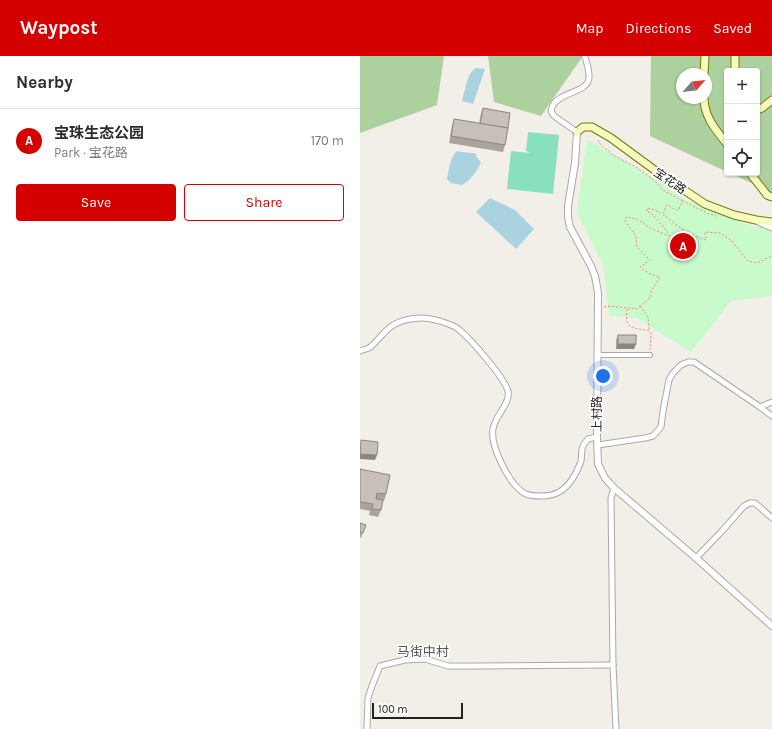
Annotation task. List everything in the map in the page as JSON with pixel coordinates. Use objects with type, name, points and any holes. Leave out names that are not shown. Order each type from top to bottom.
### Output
[{"type":"main road","points":[[704,68],[705,56]]},
{"type":"main road","points":[[734,68],[735,56]]},
{"type":"main road","points":[[760,109],[772,100]]},
{"type":"main road","points":[[705,104],[706,114],[711,124],[724,140]]},
{"type":"main road","name":"宝花路","points":[[577,132],[583,127],[592,127],[705,204],[734,215],[772,222]]},
{"type":"main road","points":[[752,176],[767,195],[772,197]]},
{"type":"street","points":[[577,132],[554,116],[551,111],[553,104],[558,99],[584,87],[588,82],[589,76],[585,57]]},
{"type":"street","name":"上村路","points":[[577,132],[575,163],[568,206],[568,217],[570,227],[595,276],[598,293],[598,464],[605,478],[614,488],[696,558],[772,626]]},
{"type":"street","points":[[756,220],[772,228]]},
{"type":"street","points":[[360,351],[370,348],[397,323],[414,318],[423,318],[457,328],[491,365],[508,391],[509,398],[492,430],[495,448],[501,464],[516,486],[525,494],[546,496],[558,493],[568,485],[576,473],[581,459],[582,447],[588,438],[597,437]]},
{"type":"street","points":[[598,355],[650,355]]},
{"type":"street","points":[[598,445],[653,436],[661,427],[669,380],[673,373],[681,365],[688,362],[694,362],[772,416]]},
{"type":"street","points":[[760,407],[772,402]]},
{"type":"street","points":[[614,488],[611,498],[613,665],[616,729]]},
{"type":"street","points":[[696,558],[724,530],[744,506],[750,503],[755,503],[772,518]]},
{"type":"street","points":[[367,729],[368,698],[380,666],[405,660],[425,659],[448,666],[613,665]]},
{"type":"path","points":[[604,134],[598,142],[613,155],[636,167],[655,181],[663,190],[709,214],[717,216]]},
{"type":"path","points":[[662,213],[668,205],[676,210],[679,210],[683,201]]},
{"type":"path","points":[[598,307],[608,306],[637,309],[650,298],[651,291],[660,277],[650,274],[640,267],[650,260],[637,247],[636,236],[625,221],[626,217],[637,219],[652,229],[669,236],[667,231],[650,212],[647,212],[647,208],[662,213],[697,237],[706,240],[705,232],[720,233],[732,241],[748,261],[757,263],[772,256]]},
{"type":"path","points":[[640,306],[648,317],[649,331],[651,333],[650,355]]},
{"type":"path","points":[[627,308],[626,323],[629,326],[649,331]]},
{"type":"green space","points":[[360,56],[444,56],[437,105],[360,133]]},
{"type":"green space","points":[[488,56],[583,56],[541,116],[494,102]]},
{"type":"green space","points":[[651,56],[772,56],[772,193],[736,176],[760,176],[760,68],[724,68],[724,171],[650,136]]},
{"type":"green space","points":[[528,132],[559,135],[553,194],[507,189],[511,151],[530,153],[526,151]]},
{"type":"green space","points":[[587,139],[642,171],[686,200],[754,227],[772,225],[772,296],[731,301],[691,352],[636,318],[609,315],[603,265],[577,213]]},
{"type":"water","points":[[476,68],[485,69],[473,104],[462,101],[468,78]]},
{"type":"water","points":[[457,151],[475,153],[481,162],[478,169],[468,181],[462,185],[451,183],[447,179],[451,160]]},
{"type":"water","points":[[490,198],[515,210],[534,229],[516,249],[476,212]]},
{"type":"building","points":[[483,108],[510,113],[508,128],[480,124]]},
{"type":"building","points":[[454,119],[508,128],[505,145],[451,136]]},
{"type":"building","points":[[618,335],[636,335],[636,344],[618,344]]},
{"type":"building","points":[[361,440],[378,442],[377,455],[360,454]]},
{"type":"building","points":[[360,469],[390,475],[386,494],[377,493],[376,499],[383,500],[381,510],[372,509],[373,504],[360,502]]},
{"type":"building","points":[[360,523],[366,525],[363,533],[360,532]]},
{"type":"place","name":"宝珠生态公园","points":[[683,246]]},
{"type":"district","name":"马街中村","points":[[423,651]]}]
